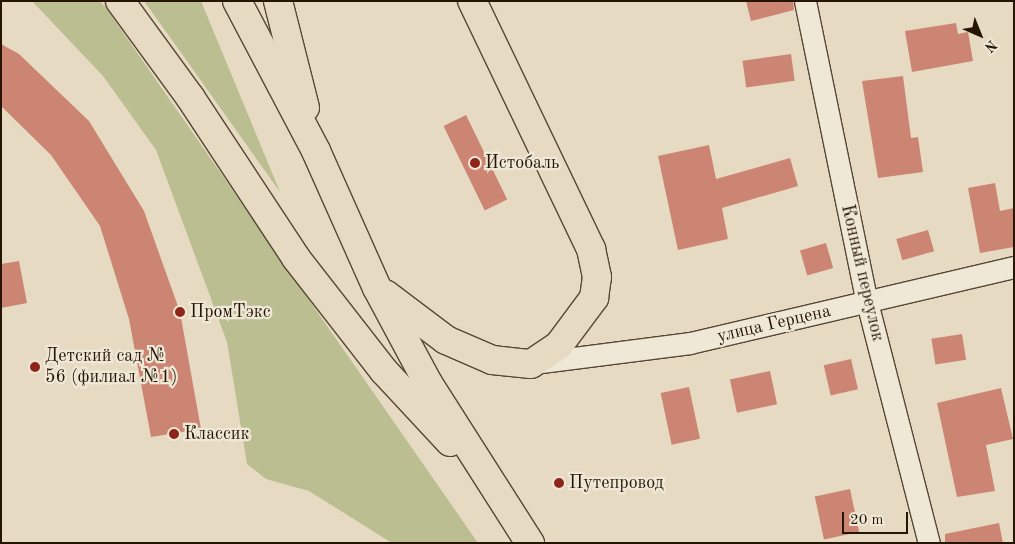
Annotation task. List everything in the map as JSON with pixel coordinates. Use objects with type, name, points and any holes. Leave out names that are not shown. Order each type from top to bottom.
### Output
[{"type":"main road","points":[[120,1],[190,97],[296,258],[384,371],[491,487]]},
{"type":"main road","points":[[237,1],[316,151],[377,288],[491,487],[530,543]]},
{"type":"main road","points":[[278,1],[316,151]]},
{"type":"main road","points":[[377,288],[446,340],[492,360],[531,364],[559,346],[579,323],[594,298],[596,277],[591,248],[472,1]]},
{"type":"street","name":"Конный переулок","points":[[805,1],[867,302],[929,543]]},
{"type":"street","name":"улица Герцена","points":[[531,364],[690,343],[1014,267]]},
{"type":"green space","points":[[32,1],[100,1],[106,8],[478,543],[392,543],[309,491],[266,479],[247,464],[227,342],[156,150],[103,76]]},
{"type":"green space","points":[[144,1],[201,1],[280,192],[182,54]]},
{"type":"building","points":[[746,1],[793,1],[794,10],[751,21]]},
{"type":"building","points":[[956,23],[958,34],[968,32],[973,61],[912,72],[905,31]]},
{"type":"building","points":[[1,44],[19,54],[89,121],[144,211],[180,312],[201,429],[151,437],[129,319],[100,226],[51,155],[1,106]]},
{"type":"building","points":[[791,54],[795,81],[746,88],[742,61]]},
{"type":"building","points":[[903,76],[911,138],[918,137],[923,172],[878,178],[862,81]]},
{"type":"building","name":"Истобаль","points":[[466,115],[507,199],[485,210],[444,126]]},
{"type":"building","points":[[709,145],[716,179],[790,158],[798,186],[722,208],[728,239],[678,250],[658,156]]},
{"type":"building","points":[[995,183],[1000,211],[1014,208],[1014,247],[980,253],[968,188]]},
{"type":"building","points":[[928,230],[934,251],[902,260],[896,239]]},
{"type":"building","points":[[826,243],[833,268],[807,275],[800,250]]},
{"type":"building","points":[[19,261],[27,303],[1,308],[1,264]]},
{"type":"building","points":[[962,334],[966,360],[935,365],[931,339]]},
{"type":"building","points":[[851,359],[858,389],[831,396],[824,365]]},
{"type":"building","points":[[770,371],[777,404],[737,413],[730,380]]},
{"type":"building","points":[[689,387],[700,439],[672,445],[661,393]]},
{"type":"building","points":[[1001,388],[1013,439],[986,445],[995,491],[957,497],[937,403]]},
{"type":"building","points":[[850,489],[859,532],[824,540],[815,496]]},
{"type":"building","points":[[999,523],[1003,543],[945,543],[945,534]]},
{"type":"place","name":"Истобаль","points":[[475,163]]},
{"type":"place","name":"ПромТэкс","points":[[180,312]]},
{"type":"place","name":"Детский сад № 56 (филиал №1)","points":[[35,367]]},
{"type":"place","name":"Классик","points":[[174,434]]},
{"type":"place","name":"Путепровод","points":[[559,483]]}]
